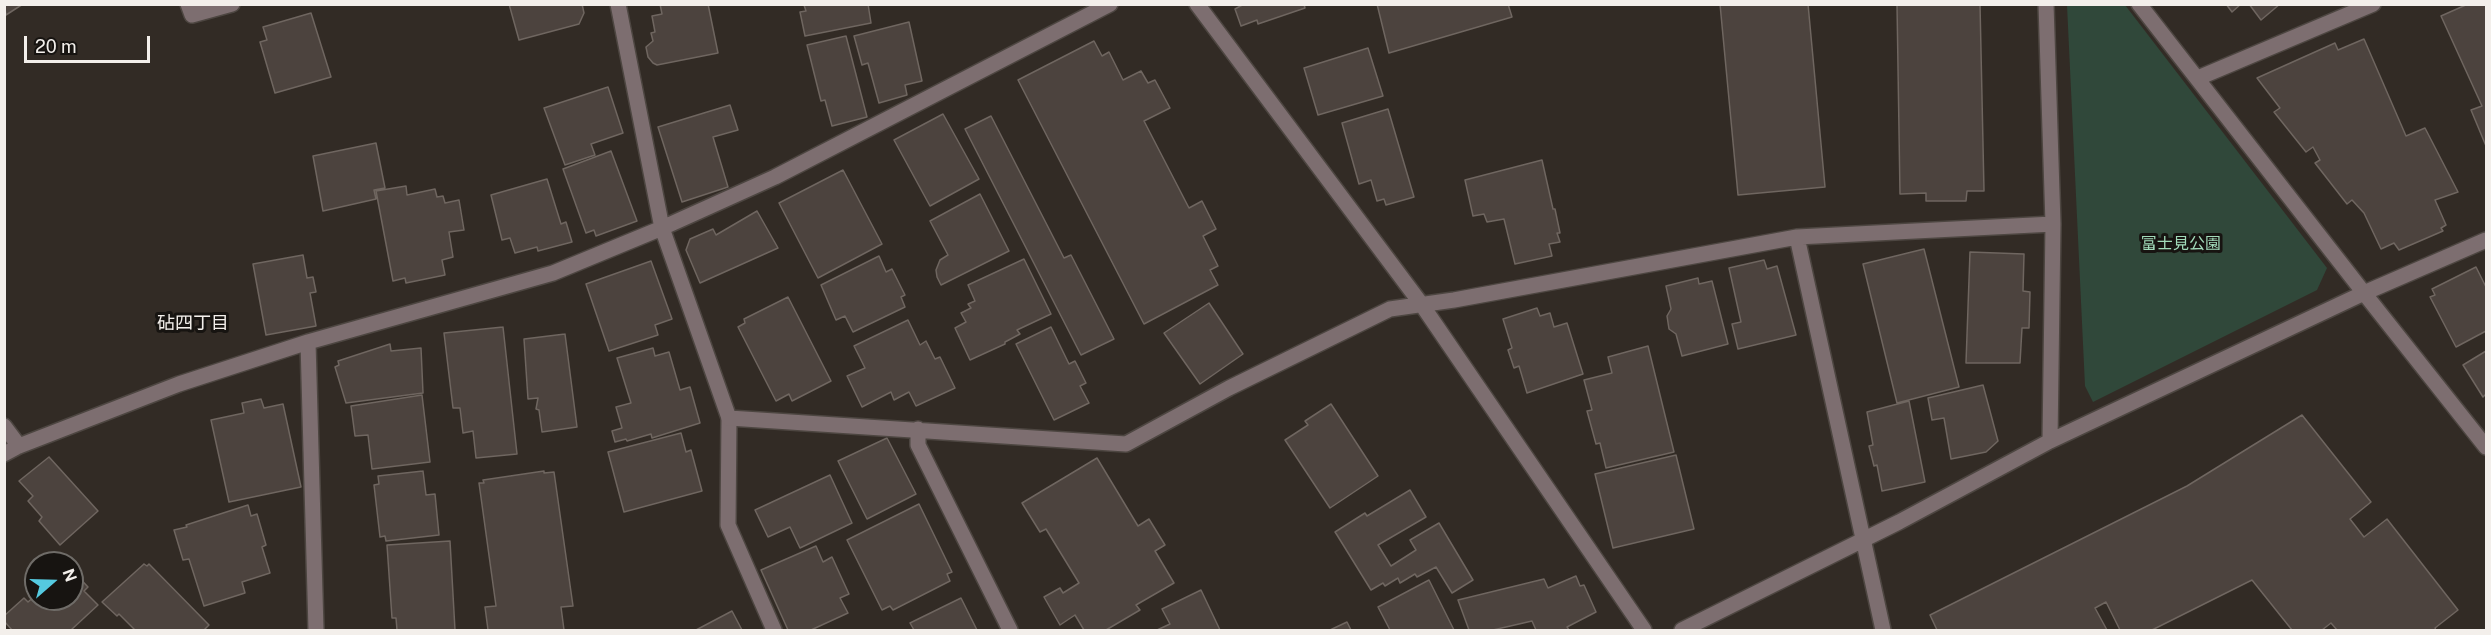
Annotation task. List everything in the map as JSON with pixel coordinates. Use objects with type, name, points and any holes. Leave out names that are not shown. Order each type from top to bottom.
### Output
[{"type":"street","points":[[188,4],[192,15],[232,4]]},
{"type":"street","points":[[618,4],[662,228],[729,418],[728,525],[774,630]]},
{"type":"street","points":[[4,454],[19,446],[178,384],[308,342],[553,273],[776,177],[1110,4]]},
{"type":"street","points":[[1197,4],[1422,305],[1644,630]]},
{"type":"street","points":[[2046,4],[2053,224],[2050,441]]},
{"type":"street","points":[[2139,4],[2364,293],[2481,431],[2487,447]]},
{"type":"street","points":[[2198,78],[2373,4]]},
{"type":"street","points":[[729,418],[1126,444],[1229,388],[1390,309],[1797,237],[2053,224]]},
{"type":"street","points":[[1797,237],[1883,630]]},
{"type":"street","points":[[1682,630],[1899,522],[2050,441],[2364,293],[2487,240]]},
{"type":"street","points":[[308,342],[316,630]]},
{"type":"street","points":[[4,426],[19,446]]},
{"type":"street","points":[[918,429],[918,445],[1010,630]]},
{"type":"green space","name":"富士見公園","points":[[2067,5],[2125,5],[2327,268],[2317,290],[2093,402],[2085,386]]},
{"type":"building","points":[[4,4],[23,4],[6,15]]},
{"type":"building","points":[[509,4],[582,4],[584,13],[579,24],[519,40]]},
{"type":"building","points":[[660,4],[708,4],[718,53],[657,65],[653,63],[648,57],[646,47],[653,41],[651,33],[655,32],[652,16],[662,14]]},
{"type":"building","points":[[798,4],[868,4],[871,23],[805,36],[800,12],[806,11],[804,5]]},
{"type":"building","points":[[1244,4],[1304,4],[1305,8],[1258,24],[1257,20],[1241,26],[1235,9]]},
{"type":"building","points":[[1377,4],[1508,4],[1512,17],[1389,53]]},
{"type":"building","points":[[1720,4],[1808,4],[1825,187],[1738,195]]},
{"type":"building","points":[[1897,4],[1980,4],[1984,191],[1967,191],[1966,201],[1926,201],[1926,193],[1900,194]]},
{"type":"building","points":[[2226,4],[2241,4],[2232,12]]},
{"type":"building","points":[[2249,4],[2280,4],[2261,20]]},
{"type":"building","points":[[2468,4],[2486,4],[2486,146],[2471,110],[2482,106],[2441,16]]},
{"type":"building","points":[[311,13],[331,77],[275,93],[260,42],[267,40],[263,27]]},
{"type":"building","points":[[909,22],[922,81],[905,85],[907,95],[879,103],[868,63],[862,65],[854,36]]},
{"type":"building","points":[[846,36],[867,117],[832,126],[825,100],[821,101],[807,45]]},
{"type":"building","points":[[2364,39],[2406,136],[2425,128],[2458,192],[2435,200],[2446,225],[2441,228],[2443,231],[2399,250],[2394,243],[2381,249],[2364,213],[2352,200],[2347,204],[2315,163],[2320,160],[2313,147],[2306,152],[2274,112],[2280,108],[2257,78],[2335,43],[2338,50]]},
{"type":"building","points":[[1094,41],[1102,56],[1109,52],[1123,80],[1141,71],[1148,83],[1155,80],[1170,108],[1144,121],[1189,208],[1202,201],[1216,229],[1203,236],[1218,266],[1210,270],[1218,285],[1144,324],[1018,80]]},
{"type":"building","points":[[1368,48],[1383,96],[1318,115],[1304,68]]},
{"type":"building","points":[[608,87],[623,133],[591,144],[595,155],[565,165],[544,108]]},
{"type":"building","points":[[730,105],[738,130],[713,137],[728,187],[682,202],[658,127]]},
{"type":"building","points":[[1388,109],[1414,197],[1386,205],[1384,199],[1377,201],[1371,180],[1359,184],[1342,123]]},
{"type":"building","points":[[943,114],[979,179],[930,206],[894,140]]},
{"type":"building","points":[[991,116],[1064,258],[1071,255],[1114,339],[1081,355],[965,129]]},
{"type":"building","points":[[376,143],[385,188],[374,190],[376,199],[323,211],[313,156]]},
{"type":"building","points":[[611,151],[637,221],[596,236],[594,230],[586,233],[563,169]]},
{"type":"building","points":[[1542,160],[1553,209],[1555,209],[1560,242],[1549,244],[1552,256],[1515,264],[1504,219],[1487,222],[1484,214],[1473,216],[1465,180]]},
{"type":"building","points":[[843,170],[882,244],[818,278],[779,203]]},
{"type":"building","points":[[547,179],[561,224],[566,222],[572,242],[538,251],[537,247],[515,253],[510,238],[502,240],[491,195]]},
{"type":"building","points":[[406,186],[407,195],[435,189],[437,197],[443,196],[445,203],[459,200],[464,230],[449,232],[453,257],[442,260],[445,275],[406,283],[405,278],[393,281],[376,191]]},
{"type":"building","points":[[980,194],[1009,251],[941,285],[936,270],[940,260],[948,255],[930,221]]},
{"type":"building","points":[[757,211],[778,248],[700,283],[686,250],[690,239],[713,229],[716,235]]},
{"type":"building","points":[[1924,249],[1959,387],[1897,403],[1863,264]]},
{"type":"building","points":[[1970,252],[2024,254],[2023,291],[2030,292],[2029,328],[2022,328],[2020,363],[1966,363]]},
{"type":"building","points":[[303,255],[307,278],[313,277],[316,292],[310,293],[316,326],[266,335],[253,264]]},
{"type":"building","points":[[879,256],[886,272],[892,269],[905,295],[901,297],[905,307],[853,332],[845,316],[836,320],[821,285]]},
{"type":"building","points":[[1024,259],[1051,314],[1017,330],[1020,334],[1005,344],[970,360],[955,328],[966,322],[961,313],[971,308],[968,304],[975,301],[968,285]]},
{"type":"building","points":[[1764,260],[1767,269],[1777,266],[1796,335],[1738,349],[1732,324],[1741,322],[1729,268]]},
{"type":"building","points":[[651,261],[672,319],[655,325],[658,335],[609,351],[586,284]]},
{"type":"building","points":[[2476,267],[2486,287],[2486,331],[2456,347],[2430,297],[2435,295],[2432,289]]},
{"type":"building","points":[[1698,278],[1699,284],[1712,281],[1728,344],[1682,356],[1676,334],[1669,329],[1667,316],[1671,309],[1666,286]]},
{"type":"building","points":[[788,297],[831,381],[792,401],[789,394],[776,401],[738,327],[745,323],[744,319]]},
{"type":"building","points":[[1209,303],[1243,354],[1200,384],[1164,333]]},
{"type":"building","points":[[1537,308],[1540,316],[1550,313],[1554,327],[1567,323],[1583,374],[1527,393],[1519,366],[1514,368],[1508,350],[1512,348],[1503,319]]},
{"type":"building","points":[[908,320],[920,345],[926,341],[935,359],[940,357],[955,388],[916,406],[909,392],[894,400],[891,392],[862,407],[847,376],[865,368],[854,346]]},
{"type":"building","points":[[503,327],[517,454],[476,458],[473,431],[463,433],[460,408],[453,408],[444,333]]},
{"type":"building","points":[[1051,327],[1069,364],[1075,361],[1086,383],[1080,386],[1089,403],[1054,420],[1016,344]]},
{"type":"building","points":[[565,334],[577,427],[542,432],[539,410],[536,409],[538,398],[528,399],[524,339]]},
{"type":"building","points":[[390,344],[391,351],[421,348],[423,393],[346,403],[335,367],[339,365],[338,361]]},
{"type":"building","points":[[1648,346],[1674,452],[1606,468],[1600,443],[1596,444],[1587,411],[1592,410],[1584,380],[1612,373],[1608,357]]},
{"type":"building","points":[[653,348],[655,356],[669,352],[680,390],[690,387],[700,423],[652,438],[651,434],[615,442],[612,431],[622,428],[616,407],[631,403],[617,358]]},
{"type":"building","points":[[2486,351],[2486,394],[2483,397],[2463,365]]},
{"type":"building","points":[[1983,385],[1998,441],[1986,452],[1951,459],[1944,418],[1932,420],[1928,398]]},
{"type":"building","points":[[422,395],[430,462],[372,469],[368,435],[355,436],[351,406]]},
{"type":"building","points":[[261,399],[264,408],[283,404],[301,487],[229,502],[211,420],[244,413],[242,403]]},
{"type":"building","points":[[1909,401],[1925,482],[1882,491],[1877,465],[1874,466],[1869,446],[1873,445],[1867,412]]},
{"type":"building","points":[[1331,404],[1378,476],[1330,508],[1285,440],[1308,425],[1305,421]]},
{"type":"building","points":[[2302,415],[2371,502],[2350,519],[2364,537],[2387,519],[2458,610],[2435,628],[2436,630],[2337,630],[2331,623],[2322,630],[2292,630],[2252,580],[2152,630],[2120,630],[2106,602],[2095,608],[2107,630],[1937,630],[1930,615],[2187,486]]},
{"type":"building","points":[[681,433],[686,452],[691,450],[702,491],[624,512],[608,452]]},
{"type":"building","points":[[887,438],[916,494],[867,519],[838,461]]},
{"type":"building","points":[[1676,455],[1694,529],[1613,548],[1595,474]]},
{"type":"building","points":[[49,457],[98,511],[60,545],[39,521],[42,517],[28,501],[33,496],[19,481]]},
{"type":"building","points":[[1097,458],[1138,526],[1149,519],[1165,545],[1155,551],[1174,583],[1136,605],[1140,610],[1106,630],[1084,630],[1075,615],[1060,625],[1044,597],[1060,588],[1063,593],[1079,583],[1046,529],[1040,532],[1022,503]]},
{"type":"building","points":[[423,471],[426,495],[435,494],[439,535],[386,541],[385,536],[380,537],[374,485],[379,484],[378,476]]},
{"type":"building","points":[[544,471],[544,473],[554,472],[573,606],[561,607],[564,630],[488,630],[485,607],[496,606],[479,483],[484,483],[483,480]]},
{"type":"building","points":[[830,475],[852,523],[800,548],[790,527],[768,537],[755,510]]},
{"type":"building","points":[[1410,490],[1426,517],[1378,545],[1391,566],[1416,550],[1410,540],[1439,523],[1473,580],[1452,593],[1436,567],[1417,577],[1415,574],[1400,583],[1398,578],[1385,586],[1383,583],[1371,590],[1335,532],[1365,513],[1367,516]]},
{"type":"building","points":[[919,504],[952,572],[947,574],[950,581],[893,610],[890,606],[882,610],[847,540]]},
{"type":"building","points":[[248,505],[251,516],[257,514],[266,545],[262,547],[270,573],[242,582],[245,593],[204,606],[189,559],[183,560],[174,530]]},
{"type":"building","points":[[450,541],[455,630],[397,630],[396,618],[392,618],[387,545]]},
{"type":"building","points":[[816,546],[823,562],[832,557],[849,594],[840,598],[848,613],[811,630],[788,630],[761,570]]},
{"type":"building","points":[[144,564],[147,566],[149,564],[209,625],[204,630],[135,630],[119,614],[117,616],[102,602]]},
{"type":"building","points":[[1576,576],[1580,586],[1584,585],[1596,612],[1567,627],[1569,630],[1536,630],[1532,621],[1493,630],[1469,630],[1458,600],[1544,579],[1548,588]]},
{"type":"building","points":[[1429,580],[1454,630],[1390,630],[1378,607]]},
{"type":"building","points":[[1201,590],[1220,630],[1157,630],[1170,624],[1162,609]]},
{"type":"building","points":[[84,591],[98,605],[71,630],[12,630],[4,621],[4,616],[24,598],[24,611],[84,611]]},
{"type":"building","points":[[961,598],[977,630],[914,630],[910,623]]},
{"type":"building","points":[[732,611],[742,630],[696,630]]},
{"type":"building","points":[[1347,622],[1351,630],[1330,630]]},
{"type":"district","name":"砧四丁目","points":[[193,323]]}]
